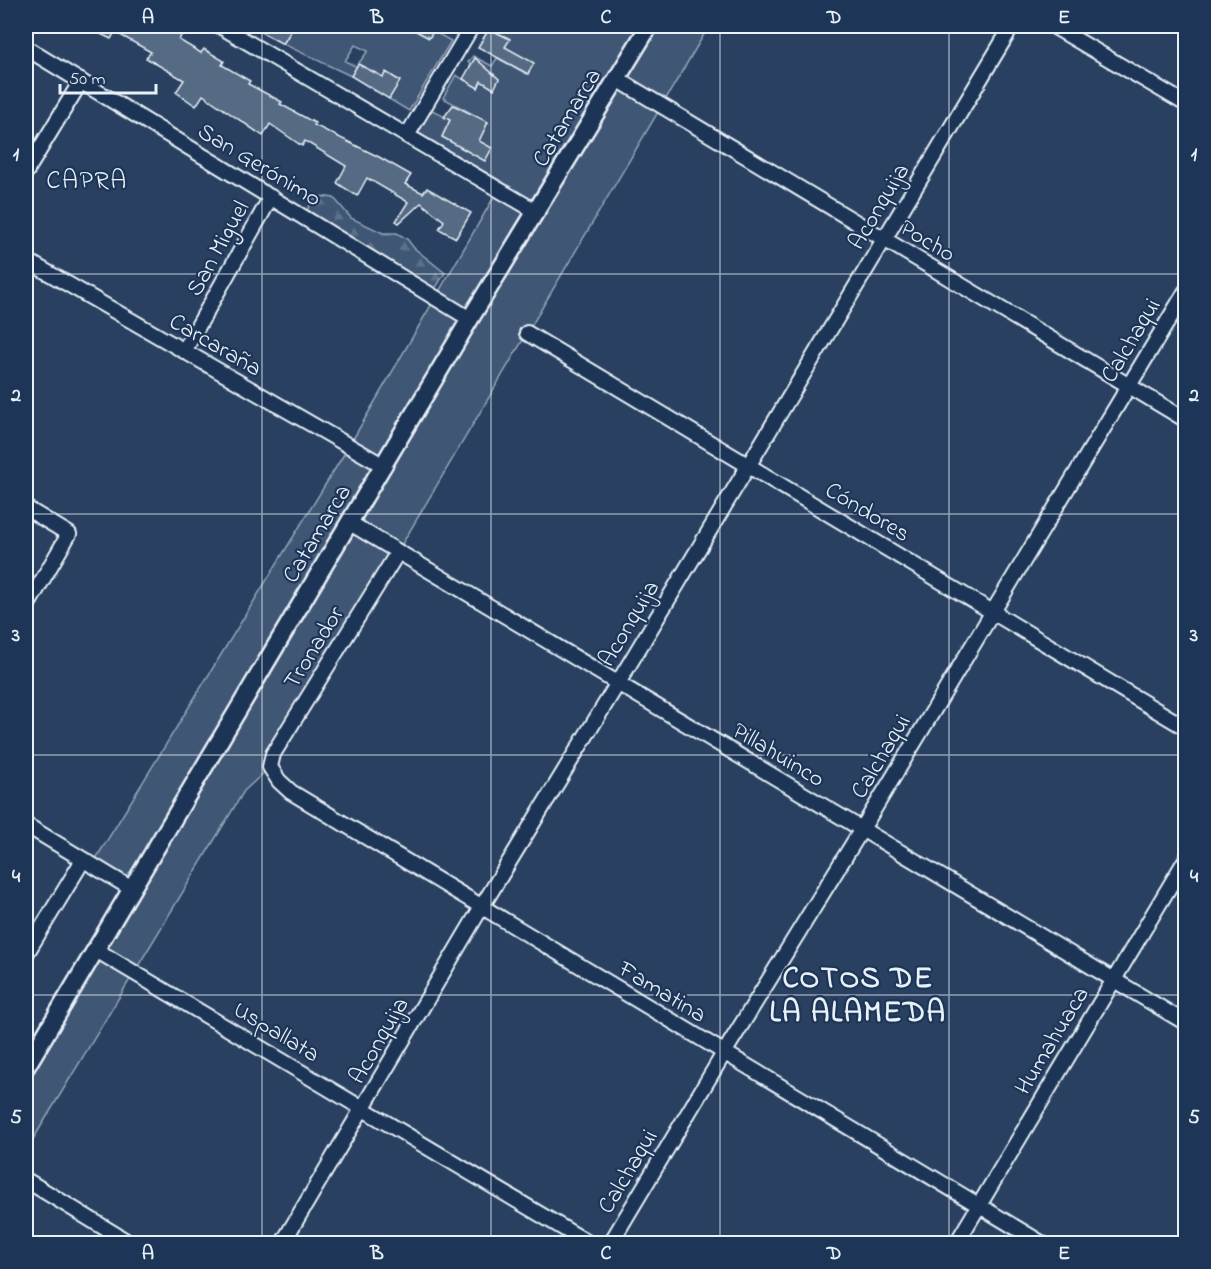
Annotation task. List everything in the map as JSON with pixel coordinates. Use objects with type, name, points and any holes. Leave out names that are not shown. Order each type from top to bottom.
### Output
[{"type":"main road","name":"Catamarca","points":[[26,1067],[470,319],[649,26]]},
{"type":"street","points":[[408,134],[472,26]]},
{"type":"street","name":"Aconquija","points":[[282,1244],[481,908],[1012,26]]},
{"type":"street","points":[[1053,26],[1185,104]]},
{"type":"street","points":[[229,28],[537,212]]},
{"type":"street","name":"San Gerónimo","points":[[26,48],[470,319]]},
{"type":"street","name":"Pocho","points":[[617,79],[1185,420]]},
{"type":"street","points":[[26,172],[81,81]]},
{"type":"street","name":"San Miguel","points":[[184,351],[271,198]]},
{"type":"street","name":"Carcaraña","points":[[26,260],[384,466]]},
{"type":"street","name":"Calchaqui","points":[[610,1244],[724,1053],[862,830],[1185,291]]},
{"type":"street","name":"Cóndores","points":[[527,333],[1185,728]]},
{"type":"street","points":[[26,508],[69,534],[26,608]]},
{"type":"street","name":"Pillahuinco","points":[[350,523],[1185,1023]]},
{"type":"street","name":"Tronador","points":[[270,767],[273,754],[398,552]]},
{"type":"street","name":"Famatina","points":[[270,767],[291,792],[1042,1244]]},
{"type":"street","points":[[26,825],[132,889]]},
{"type":"street","name":"Humahuaca","points":[[956,1244],[1185,859]]},
{"type":"street","points":[[26,954],[83,860]]},
{"type":"street","name":"Uspallata","points":[[96,950],[590,1244]]},
{"type":"street","points":[[26,1180],[131,1244]]},
{"type":"green space","points":[[294,26],[407,26],[429,38],[433,31],[451,41],[409,111],[389,99],[399,80],[386,73],[375,91],[370,87],[377,74],[358,64],[368,51],[355,45],[345,61],[357,67],[351,76],[283,44]]},
{"type":"green space","points":[[480,26],[589,26],[593,28],[594,26],[709,26],[270,767],[244,791],[26,1151],[26,1067],[132,889],[92,865],[349,446],[501,185],[424,139],[415,131],[429,108],[450,120],[442,137],[485,161],[463,133],[468,125],[483,132],[488,122],[443,98],[456,75],[478,88],[481,81],[494,89],[493,74],[468,62],[473,56],[492,66],[497,58],[527,74],[505,47],[509,38],[489,29],[487,33],[479,30]]},
{"type":"green space","points":[[320,196],[334,198],[351,218],[383,233],[397,233],[407,239],[414,248],[445,273],[435,289],[307,210],[313,200]]},
{"type":"building","points":[[84,26],[177,26],[184,30],[179,40],[201,53],[204,49],[224,61],[222,65],[250,81],[248,84],[282,102],[280,104],[315,123],[314,125],[411,175],[405,184],[423,193],[427,188],[471,213],[456,238],[439,229],[444,221],[421,203],[399,223],[396,221],[408,202],[367,178],[357,196],[337,183],[346,166],[305,141],[302,146],[270,124],[263,136],[203,95],[196,106],[176,92],[184,80],[146,58],[151,52],[115,32],[111,39]]},
{"type":"building","points":[[250,26],[294,26],[283,44]]},
{"type":"building","points":[[407,26],[437,26],[429,38]]},
{"type":"building","points":[[489,29],[510,39],[505,47],[534,63],[528,74],[478,47]]},
{"type":"building","points":[[475,58],[499,79],[494,89],[481,81],[478,88],[463,79]]},
{"type":"building","points":[[358,64],[383,77],[386,72],[400,81],[389,99],[351,76]]},
{"type":"building","points":[[453,105],[488,122],[479,141],[492,148],[485,161],[442,137],[450,120],[444,117]]},
{"type":"district","name":"CAPRA","points":[[87,179]]},
{"type":"district","name":"COTOS DE LA ALAMEDA","points":[[858,994]]}]
